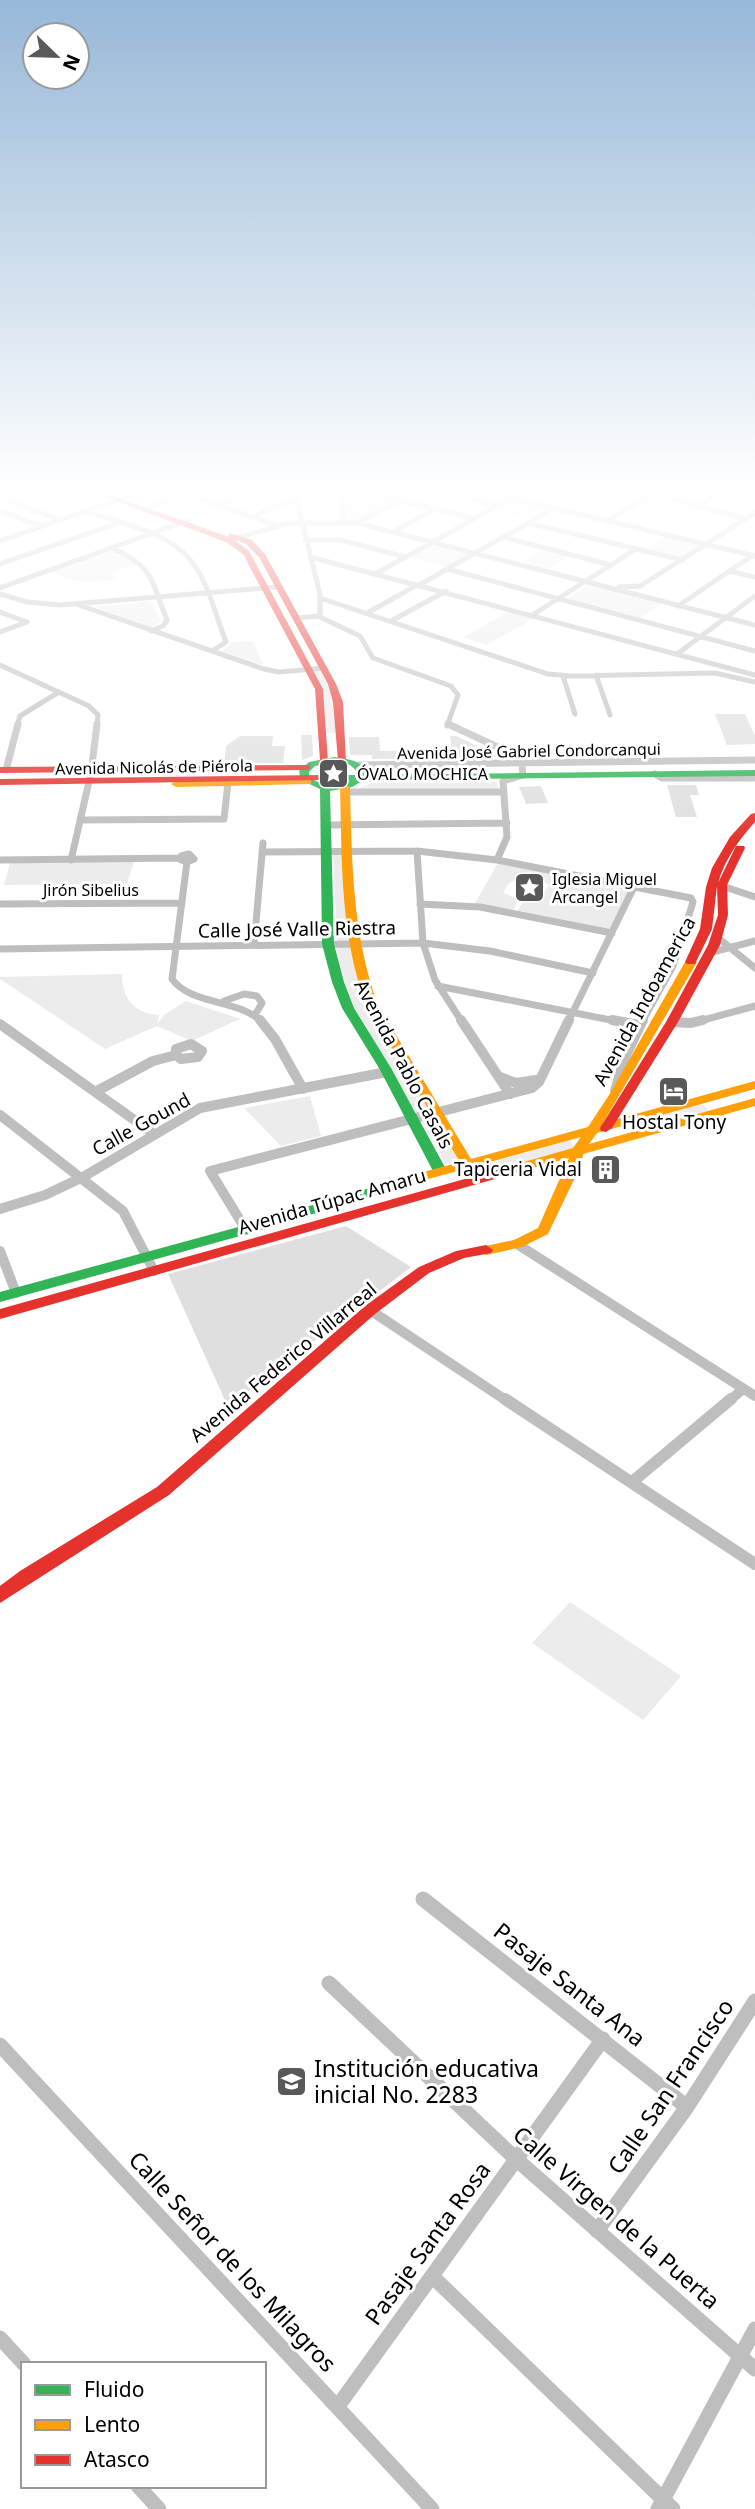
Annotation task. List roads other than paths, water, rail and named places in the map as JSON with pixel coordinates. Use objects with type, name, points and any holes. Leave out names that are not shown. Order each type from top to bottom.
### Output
[{"type":"main road","points":[[283,611],[319,689],[325,760]]},
{"type":"main road","points":[[290,611],[335,688],[342,760]]},
{"type":"main road","points":[[324,735],[340,734]]},
{"type":"main road","points":[[325,760],[342,760],[361,771],[346,790],[325,788],[306,775],[325,760]]},
{"type":"main road","name":"Avenida José Gabriel Condorcanqui","points":[[523,770],[684,764],[755,766]]},
{"type":"main road","name":"Avenida Nicolás de Piérola","points":[[90,777],[260,770],[306,775]]},
{"type":"main road","name":"Avenida José Gabriel Condorcanqui","points":[[306,775],[361,771],[523,770],[755,775]]},
{"type":"main road","name":"Avenida Nicolás de Piérola","points":[[1,776],[236,782],[306,775]]},
{"type":"main road","name":"Avenida Pablo Casals","points":[[325,788],[328,944],[344,999],[451,1188]]},
{"type":"main road","name":"Avenida Pablo Casals","points":[[346,790],[353,944],[367,995],[478,1181]]},
{"type":"main road","name":"Avenida Indoamerica","points":[[591,1130],[615,1095],[672,998],[709,926],[720,862],[746,824],[755,816]]},
{"type":"main road","name":"Avenida Indoamerica","points":[[607,1125],[671,1022],[717,937],[723,915],[717,884],[755,827]]},
{"type":"main road","name":"Avenida Túpac Amaru","points":[[0,1297],[246,1230],[467,1163],[755,1086]]},
{"type":"main road","points":[[702,1100],[714,1113]]},
{"type":"main road","points":[[592,1149],[755,1102]]},
{"type":"main road","name":"Avenida Federico Villarreal","points":[[576,1158],[592,1149],[607,1125]]},
{"type":"main road","name":"Avenida Federico Villarreal","points":[[0,1596],[37,1569],[163,1491],[370,1310],[424,1270],[461,1254],[517,1244],[542,1231],[591,1130]]},
{"type":"main road","name":"Avenida Túpac Amaru","points":[[0,1314],[451,1188],[576,1158]]},
{"type":"street","points":[[96,611],[212,652],[279,672],[325,668]]},
{"type":"street","points":[[151,631],[163,626],[167,620],[163,611]]},
{"type":"street","points":[[212,652],[226,642],[213,611]]},
{"type":"street","points":[[320,611],[320,616]]},
{"type":"street","points":[[361,611],[548,674],[715,673],[755,682]]},
{"type":"street","points":[[391,621],[409,611]]},
{"type":"street","points":[[523,611],[755,676]]},
{"type":"street","points":[[534,614],[538,611]]},
{"type":"street","points":[[607,611],[755,651]]},
{"type":"street","points":[[698,611],[755,625]]},
{"type":"street","points":[[677,654],[736,611]]},
{"type":"street","points":[[0,612],[27,622],[0,632]]},
{"type":"street","points":[[295,618],[320,616],[360,636],[373,658],[451,686],[458,695],[447,726],[506,751],[523,770],[503,781],[507,837],[497,860]]},
{"type":"street","points":[[0,665],[89,706],[98,715],[90,777],[71,860]]},
{"type":"street","points":[[596,675],[610,715]]},
{"type":"street","points":[[563,676],[575,715]]},
{"type":"street","points":[[1,776],[20,716],[59,692]]},
{"type":"street","points":[[684,764],[755,760]]},
{"type":"street","points":[[80,820],[224,818],[236,782]]},
{"type":"street","points":[[346,790],[503,792]]},
{"type":"street","points":[[327,825],[507,822]]},
{"type":"street","points":[[254,945],[263,847],[328,851],[417,851],[497,860],[691,898],[693,902],[670,972],[639,1025],[618,1072],[615,1095]]},
{"type":"street","points":[[417,851],[423,943],[438,986],[510,1094]]},
{"type":"street","points":[[0,860],[183,860],[182,903],[172,979],[175,986],[183,991],[224,1000],[256,1015],[303,1089]]},
{"type":"street","points":[[717,884],[755,897]]},
{"type":"street","points":[[246,1230],[210,1171],[532,1088],[543,1076],[634,887]]},
{"type":"street","name":"Jirón Sibelius","points":[[0,904],[182,903]]},
{"type":"street","points":[[421,904],[480,907],[612,933]]},
{"type":"street","points":[[717,937],[755,968]]},
{"type":"street","points":[[709,953],[755,941]]},
{"type":"street","name":"Calle José Valle Riestra","points":[[0,950],[423,943],[490,951],[593,973]]},
{"type":"street","points":[[438,986],[639,1025]]},
{"type":"street","points":[[448,1000],[451,993],[461,990]]},
{"type":"street","points":[[224,1000],[244,993],[257,996],[262,1003],[256,1015]]},
{"type":"street","points":[[671,1022],[691,1023],[755,1006]]},
{"type":"street","points":[[0,1024],[154,1134]]},
{"type":"street","points":[[95,1092],[153,1062],[176,1055]]},
{"type":"street","name":"Calle Gound","points":[[0,1209],[45,1195],[83,1177],[200,1108],[387,1072]]},
{"type":"street","points":[[499,1076],[516,1083],[543,1076]]},
{"type":"street","points":[[0,1115],[5,1125],[83,1177],[123,1211],[154,1271]]},
{"type":"street","points":[[517,1244],[755,1396]]},
{"type":"street","points":[[0,1251],[16,1293]]},
{"type":"street","points":[[370,1310],[755,1564]]},
{"type":"street","points":[[632,1482],[743,1389]]},
{"type":"street","name":"Pasaje Santa Ana","points":[[423,1899],[687,2107]]},
{"type":"street","name":"Calle Virgen de la Puerta","points":[[329,1983],[516,2159],[748,2363]]},
{"type":"street","name":"Calle San Francisco","points":[[597,2231],[687,2107],[755,2001]]},
{"type":"street","name":"Pasaje Santa Rosa","points":[[338,2406],[603,2039]]},
{"type":"street","name":"Calle Señor de los Milagros","points":[[0,2046],[432,2509]]},
{"type":"street","points":[[432,2276],[665,2506],[748,2363],[755,2329]]},
{"type":"street","points":[[0,2338],[22,2362]]},
{"type":"street","points":[[140,2488],[159,2509]]},
{"type":"place","name":"ÓVALO MOCHICA","points":[[334,774]]},
{"type":"place","name":"Iglesia Miguel Arcangel","points":[[529,888]]},
{"type":"place","name":"Hostal Tony","points":[[674,1091]]},
{"type":"place","name":"Tapiceria Vidal","points":[[605,1169]]},
{"type":"place","name":"Institución educativa inicial No. 2283","points":[[291,2081]]}]
